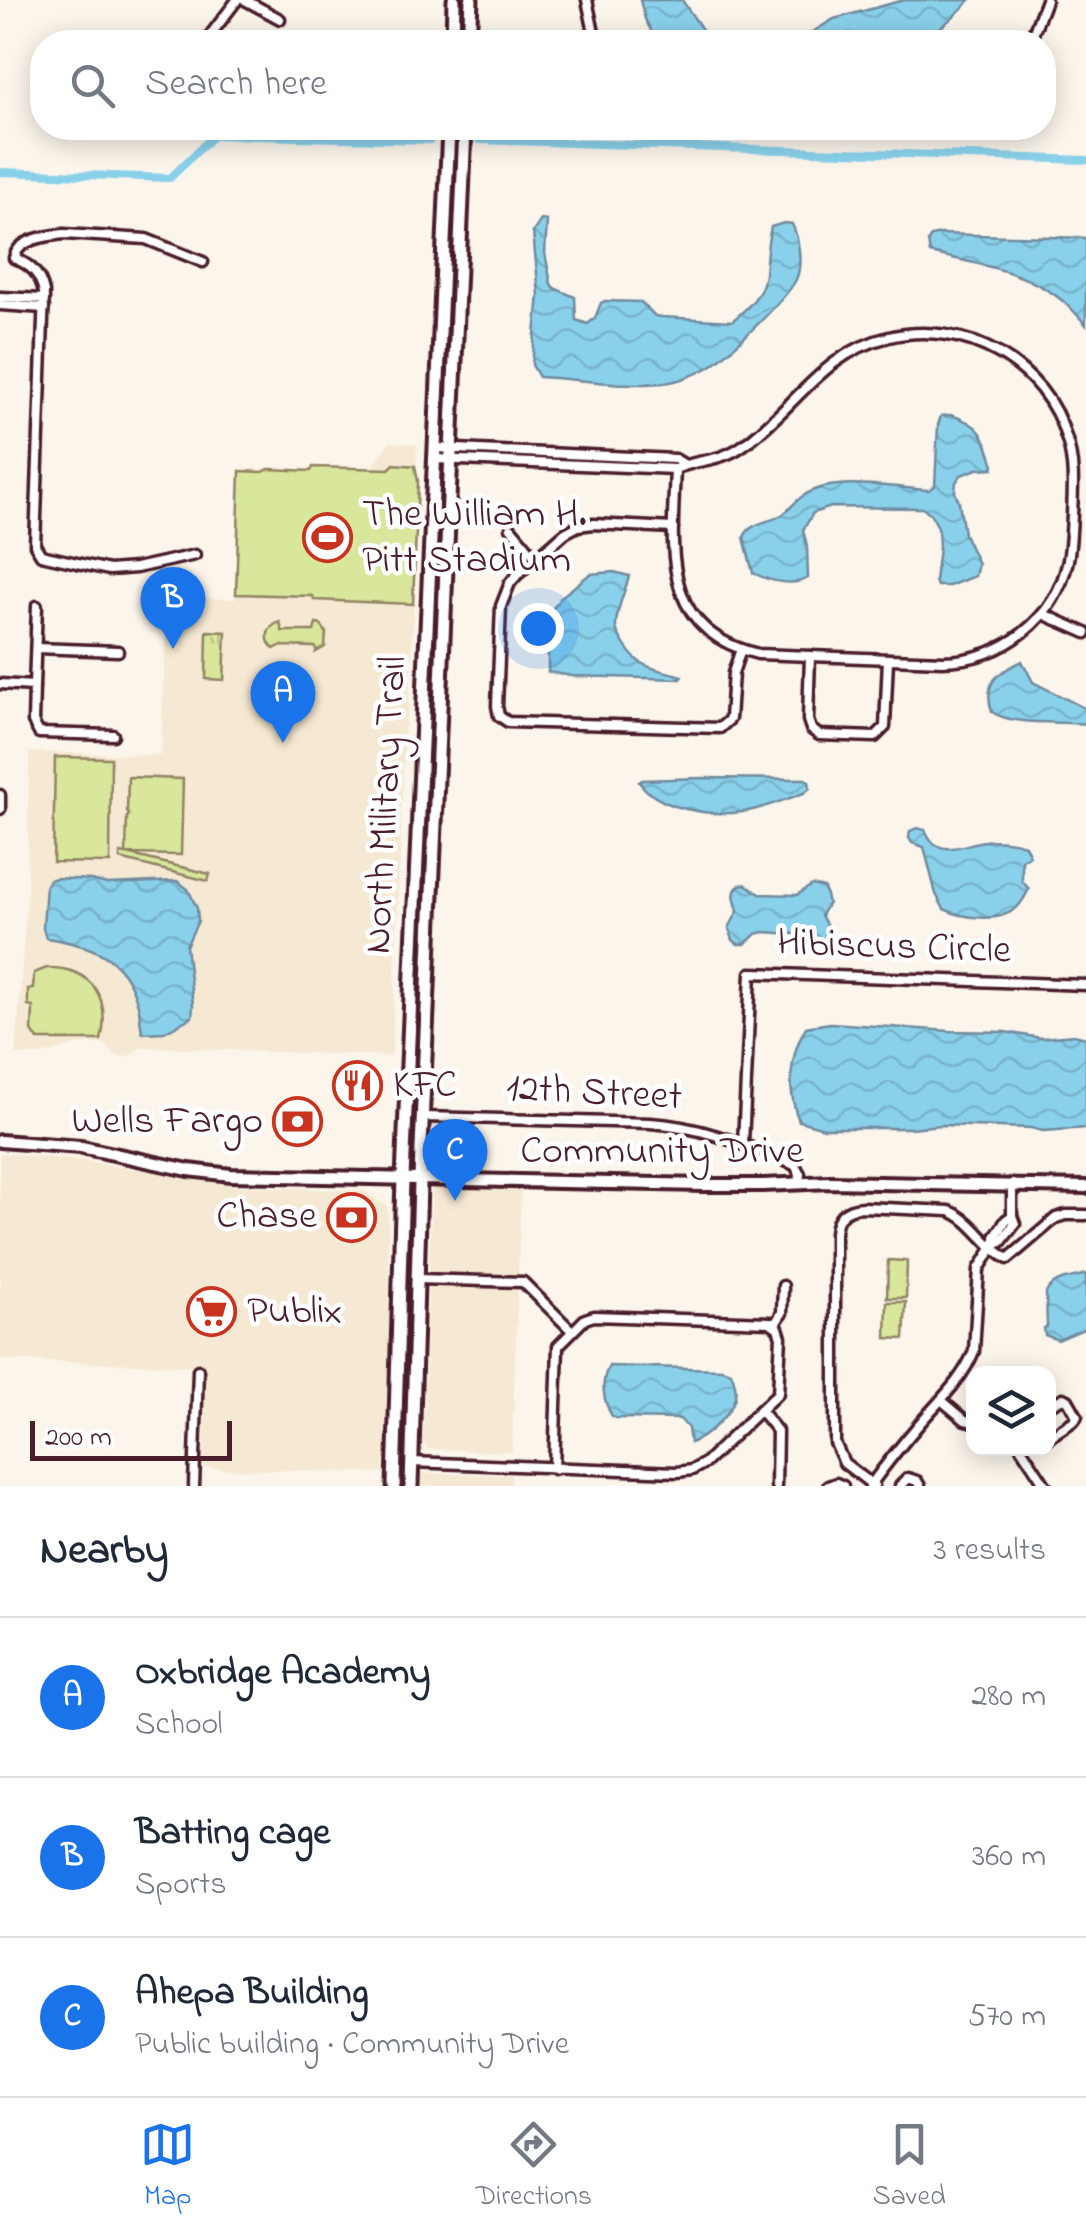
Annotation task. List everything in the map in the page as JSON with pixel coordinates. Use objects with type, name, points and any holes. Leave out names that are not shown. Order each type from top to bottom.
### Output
[{"type":"main road","points":[[453,30],[454,0]]},
{"type":"main road","points":[[469,30],[470,0]]},
{"type":"main road","name":"North Military Trail","points":[[394,1486],[403,1178],[449,140]]},
{"type":"main road","name":"North Military Trail","points":[[411,1484],[420,1179],[465,140]]},
{"type":"main road","points":[[418,818],[436,818]]},
{"type":"main road","points":[[395,1442],[402,1456],[411,1462]]},
{"type":"main road","points":[[394,1464],[411,1484]]},
{"type":"street","points":[[214,30],[237,0]]},
{"type":"street","points":[[245,0],[280,19]]},
{"type":"street","points":[[587,0],[593,30]]},
{"type":"street","points":[[1035,30],[1046,0]]},
{"type":"street","points":[[195,555],[109,570],[41,554],[35,545],[44,306],[39,276],[30,265],[14,258],[14,251],[19,245],[51,236],[146,239],[203,262]]},
{"type":"street","points":[[0,304],[44,306]]},
{"type":"street","points":[[436,454],[675,470],[685,464],[714,460],[745,444],[831,364],[873,342],[900,335],[953,336],[986,346],[1020,367],[1044,392],[1061,421],[1074,482],[1068,562],[1060,587],[1043,614],[1011,642],[972,658],[767,655],[740,649],[706,628],[685,602],[673,566],[675,470]]},
{"type":"street","points":[[452,455],[676,459],[685,464]]},
{"type":"street","points":[[673,528],[583,524],[569,530],[510,583],[501,606],[496,706],[499,716],[508,722],[720,728],[730,718],[733,673],[740,649]]},
{"type":"street","points":[[511,528],[536,558]]},
{"type":"street","points":[[37,606],[33,722],[39,733],[112,736]]},
{"type":"street","points":[[1043,614],[1086,633]]},
{"type":"street","points":[[36,648],[118,650]]},
{"type":"street","points":[[810,656],[811,729],[819,735],[870,737],[885,727],[888,659]]},
{"type":"street","points":[[0,684],[34,686]]},
{"type":"street","points":[[0,795],[0,809]]},
{"type":"street","name":"Hibiscus Circle","points":[[743,1144],[752,973],[1086,985]]},
{"type":"street","name":"12th Street","points":[[423,1117],[665,1124],[705,1131],[795,1165],[799,1183]]},
{"type":"street","name":"Community Drive","points":[[0,1141],[81,1147],[231,1175],[704,1185],[1086,1187]]},
{"type":"street","points":[[1012,1184],[1012,1216],[995,1236],[993,1246],[979,1269],[974,1352],[962,1373],[872,1485],[844,1463],[836,1443],[836,1233],[842,1213],[854,1208],[949,1211],[961,1216],[993,1246],[1008,1259],[1056,1218],[1086,1215]]},
{"type":"street","points":[[417,1279],[523,1282],[572,1331]]},
{"type":"street","points":[[775,1324],[782,1312],[782,1286]]},
{"type":"street","points":[[411,1462],[638,1475],[696,1468],[775,1397],[779,1388],[781,1337],[775,1324],[594,1316],[585,1319],[560,1342],[557,1351],[554,1469]]},
{"type":"street","points":[[194,1486],[198,1370]]},
{"type":"street","points":[[941,1400],[966,1420]]},
{"type":"street","points":[[1056,1402],[1068,1400],[1077,1416],[1056,1433]]},
{"type":"street","points":[[760,1410],[777,1431],[776,1486]]},
{"type":"street","points":[[1029,1456],[1046,1486]]},
{"type":"street","points":[[900,1486],[903,1480],[913,1478],[920,1486]]},
{"type":"street","points":[[828,1486],[843,1486]]},
{"type":"shaded area","points":[[390,442],[417,444],[419,481],[392,1056],[141,1047],[129,1057],[116,1056],[104,1044],[79,1044],[41,1055],[16,1055],[27,892],[29,752],[161,755],[167,598],[235,599],[239,469],[371,468]]},
{"type":"shaded area","points":[[0,1153],[79,1160],[244,1186],[364,1191],[388,1207],[384,1473],[204,1468],[206,1366],[0,1360]]},
{"type":"shaded area","points":[[432,1188],[521,1190],[512,1452],[428,1449],[423,1443]]},
{"type":"shaded area","points":[[418,1473],[511,1475],[511,1486],[418,1486]]},
{"type":"green space","name":"The William H. Pitt Stadium","points":[[394,464],[415,466],[418,481],[413,604],[236,594],[240,471],[311,471],[313,467],[389,469]]},
{"type":"green space","points":[[280,622],[282,631],[314,631],[316,624],[321,625],[326,632],[325,647],[316,652],[315,647],[274,649],[268,633]]},
{"type":"green space","points":[[207,631],[226,632],[224,680],[206,679]]},
{"type":"green space","points":[[55,757],[111,758],[110,863],[53,862]]},
{"type":"green space","points":[[128,777],[183,779],[181,855],[127,854],[210,874],[208,881],[120,859],[120,853],[126,854]]},
{"type":"green space","points":[[47,968],[76,973],[95,988],[103,1011],[101,1040],[38,1040],[32,1031],[33,1007],[28,1006],[28,989],[33,989],[34,973]]},
{"type":"green space","points":[[888,1260],[907,1261],[906,1298],[887,1298]]},
{"type":"green space","points":[[887,1302],[906,1302],[904,1339],[886,1338]]},
{"type":"water","points":[[640,0],[682,0],[702,30],[651,30]]},
{"type":"water","points":[[904,0],[970,0],[937,30],[816,30],[834,19]]},
{"type":"water","points":[[541,220],[547,221],[545,253],[551,284],[575,297],[576,320],[588,324],[605,301],[641,302],[655,316],[732,321],[756,298],[764,278],[771,227],[784,223],[792,224],[796,236],[799,271],[793,285],[759,323],[712,365],[692,375],[670,382],[638,384],[539,377],[532,365],[539,295],[533,232]]},
{"type":"water","points":[[931,236],[1086,238],[1086,325],[1067,304],[1034,282],[930,253]]},
{"type":"water","points":[[951,415],[980,432],[994,465],[961,475],[956,482],[964,534],[978,564],[975,576],[949,586],[937,586],[938,527],[922,508],[831,507],[813,513],[803,530],[808,578],[780,582],[753,573],[744,537],[747,532],[782,515],[806,494],[849,484],[929,490],[935,486],[938,425],[941,416]]},
{"type":"water","points":[[614,572],[629,576],[616,624],[627,649],[646,666],[682,676],[681,679],[548,672],[548,623],[553,608],[590,574]]},
{"type":"water","points":[[1022,661],[1033,682],[1086,709],[1086,724],[1024,721],[992,712],[989,693],[994,680]]},
{"type":"water","points":[[805,779],[810,788],[758,809],[715,813],[672,805],[639,782]]},
{"type":"water","points":[[917,828],[946,848],[994,840],[1025,845],[1030,856],[1022,860],[1022,881],[1029,889],[1021,902],[1008,913],[990,918],[944,909],[936,894],[924,847],[909,838],[910,831]]},
{"type":"water","points":[[56,878],[107,884],[177,881],[188,889],[198,921],[186,946],[192,1017],[164,1032],[143,1033],[131,986],[114,963],[77,944],[46,938],[46,885]]},
{"type":"water","points":[[745,884],[760,894],[797,895],[812,885],[824,888],[828,903],[821,915],[829,930],[828,937],[815,947],[796,934],[764,932],[738,944],[729,928],[738,911],[735,891]]},
{"type":"water","points":[[830,1023],[1086,1038],[1086,1128],[824,1128],[799,1121],[791,1085],[796,1049],[806,1027]]},
{"type":"water","points":[[1086,1274],[1086,1328],[1058,1340],[1045,1335],[1049,1288],[1058,1281]]},
{"type":"water","points":[[609,1366],[722,1369],[731,1372],[735,1397],[717,1425],[690,1443],[688,1428],[680,1419],[612,1416],[604,1391]]},
{"type":"waterway","points":[[0,172],[170,178],[209,140]]},
{"type":"waterway","points":[[479,140],[1086,160]]},
{"type":"place","name":"The William H. Pitt Stadium","points":[[327,538]]},
{"type":"place","name":"Batting cage","points":[[173,649]]},
{"type":"place","name":"Oxbridge Academy","points":[[283,743]]},
{"type":"place","name":"KFC","points":[[358,1086]]},
{"type":"place","name":"Wells Fargo","points":[[298,1122]]},
{"type":"place","name":"Ahepa Building","points":[[455,1201]]},
{"type":"place","name":"Chase","points":[[352,1217]]},
{"type":"place","name":"Publix","points":[[212,1312]]}]
